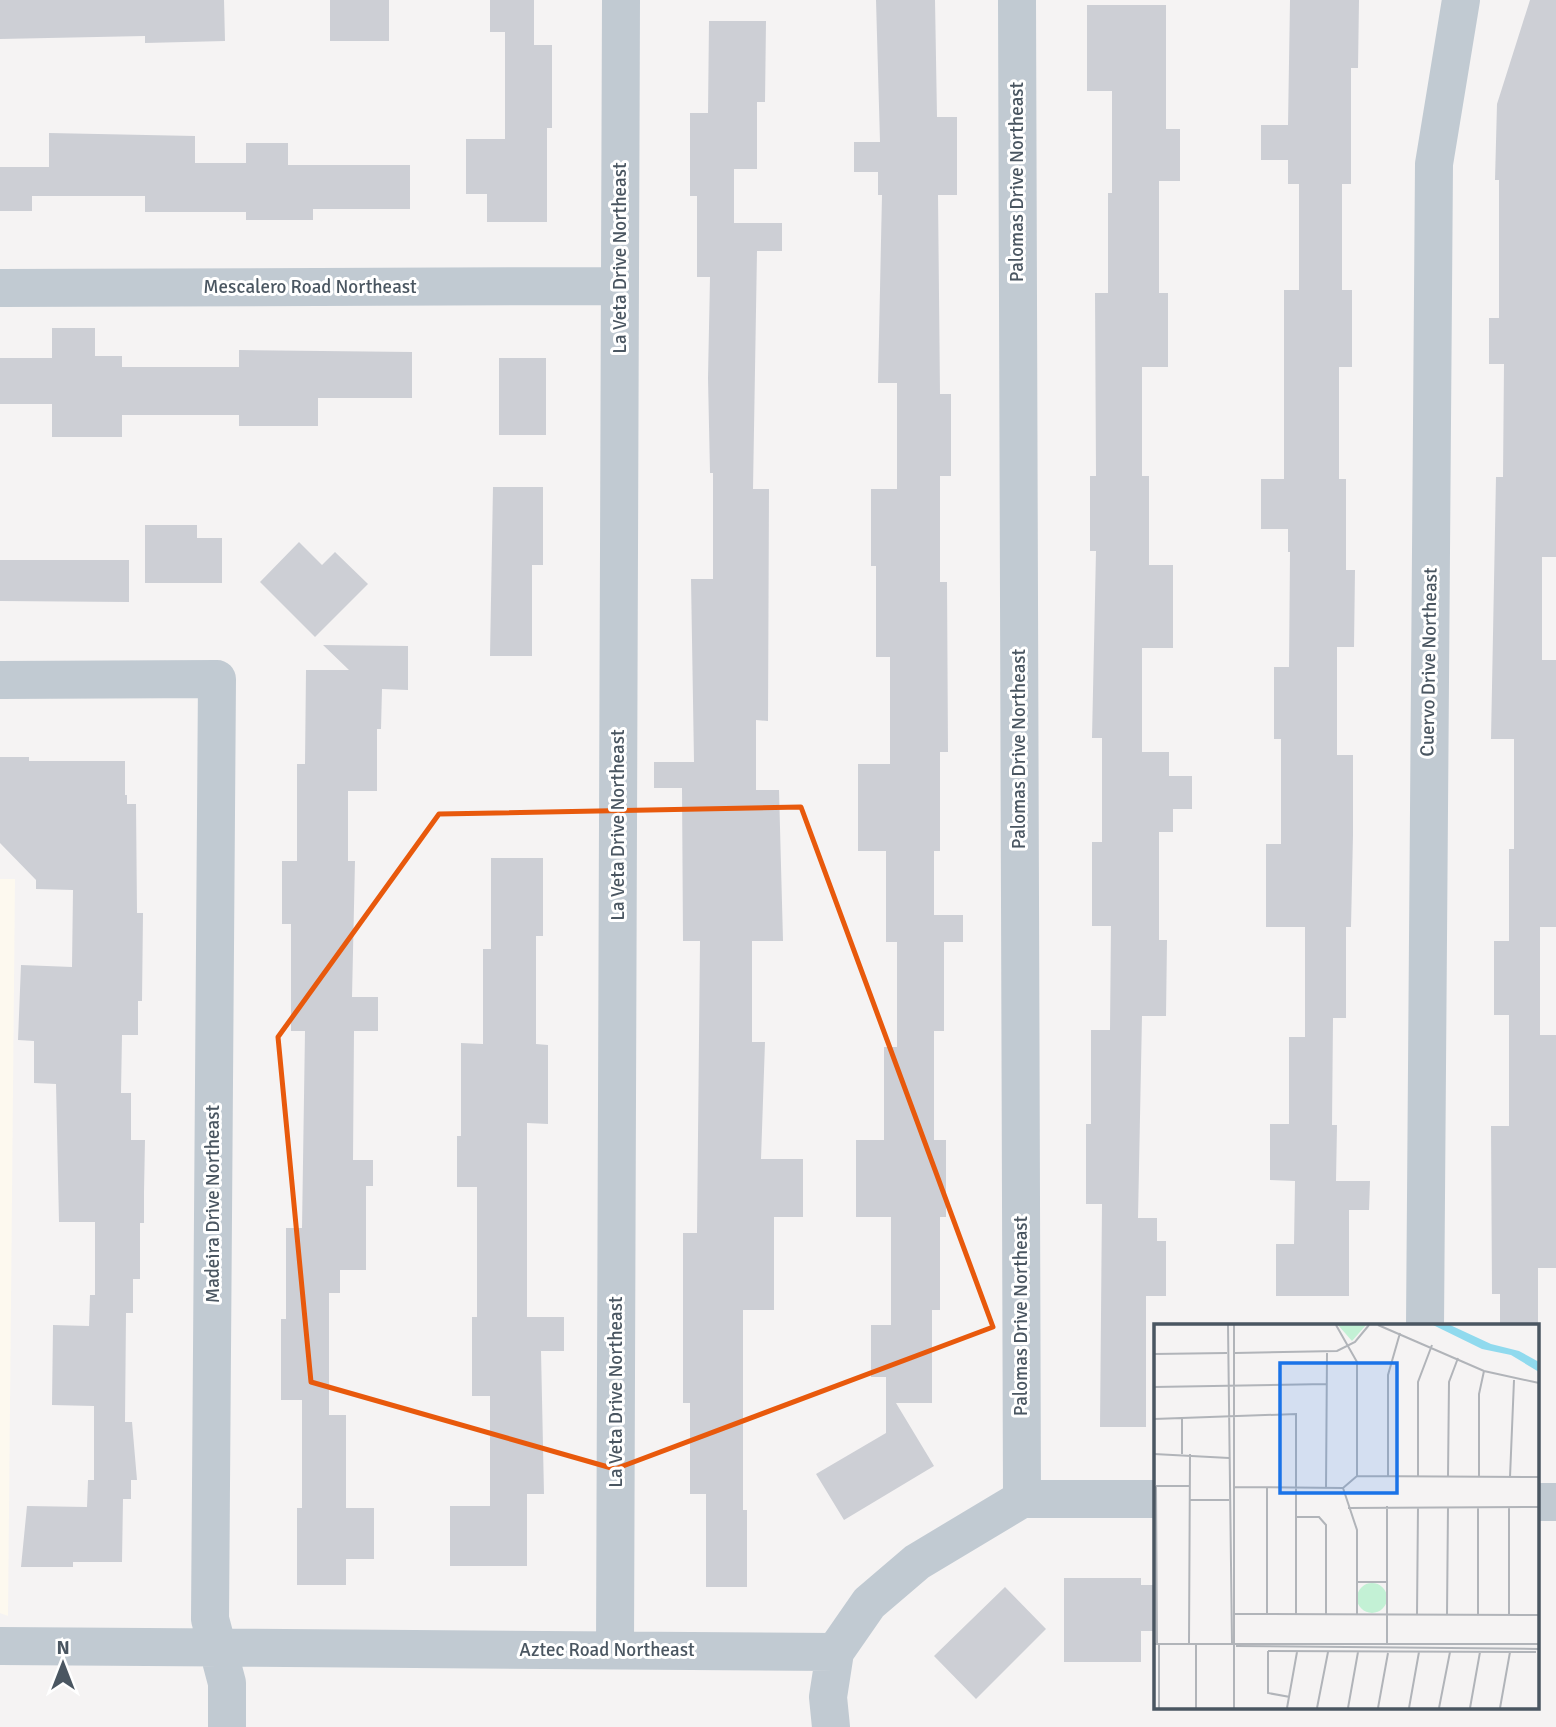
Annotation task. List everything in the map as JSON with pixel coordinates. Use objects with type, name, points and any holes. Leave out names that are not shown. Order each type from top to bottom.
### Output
[{"type":"street","name":"La Veta Drive Northeast","points":[[615,1649],[621,0]]},
{"type":"street","name":"Palomas Drive Northeast","points":[[1017,0],[1022,1499]]},
{"type":"street","name":"Cuervo Drive Northeast","points":[[1425,1324],[1434,164],[1461,0]]},
{"type":"street","name":"Mescalero Road Northeast","points":[[0,288],[620,286]]},
{"type":"street","name":"Madeira Drive Northeast","points":[[0,680],[217,679],[210,1619],[226,1683],[227,1727]]},
{"type":"street","points":[[831,1727],[828,1697],[835,1652],[869,1603],[917,1562],[1022,1499],[1154,1499]]},
{"type":"street","points":[[1538,1502],[1556,1502]]},
{"type":"street","name":"Aztec Road Northeast","points":[[0,1646],[835,1652]]},
{"type":"highlighted area","points":[[801,807],[993,1327],[615,1469],[311,1382],[278,1037],[439,814]]},
{"type":"shaded area","points":[[0,879],[15,879],[8,1616],[0,1613]]},
{"type":"building","points":[[0,0],[224,0],[225,41],[145,43],[145,36],[0,39]]},
{"type":"building","points":[[330,0],[389,0],[389,41],[330,41]]},
{"type":"building","points":[[490,0],[534,0],[534,45],[552,45],[552,128],[547,128],[547,222],[487,222],[487,194],[466,194],[466,139],[505,139],[505,32],[490,32]]},
{"type":"building","points":[[876,0],[935,0],[937,117],[957,117],[957,195],[938,195],[940,394],[951,394],[951,476],[940,476],[940,582],[947,582],[948,752],[940,752],[940,851],[934,851],[934,915],[963,915],[963,942],[944,942],[944,1031],[934,1031],[934,1140],[946,1140],[946,1217],[940,1217],[940,1310],[932,1310],[932,1403],[896,1403],[934,1466],[844,1520],[816,1474],[886,1433],[886,1377],[871,1377],[871,1325],[891,1325],[891,1217],[856,1217],[856,1140],[884,1140],[884,1047],[897,1047],[897,942],[886,942],[886,851],[858,851],[858,764],[890,764],[890,657],[876,657],[876,566],[871,566],[871,489],[897,489],[897,383],[878,383],[882,195],[878,195],[878,172],[854,172],[854,142],[880,142]]},
{"type":"building","points":[[1290,0],[1359,0],[1358,68],[1351,68],[1351,184],[1342,184],[1342,290],[1352,290],[1352,367],[1339,367],[1339,479],[1346,479],[1346,570],[1355,570],[1354,647],[1337,647],[1337,755],[1353,755],[1351,927],[1346,927],[1346,1018],[1333,1018],[1332,1125],[1337,1125],[1336,1181],[1370,1181],[1369,1210],[1349,1210],[1349,1296],[1276,1296],[1276,1244],[1294,1244],[1295,1181],[1270,1180],[1270,1124],[1289,1124],[1289,1037],[1305,1037],[1305,927],[1266,927],[1266,844],[1281,844],[1281,739],[1274,739],[1274,667],[1289,667],[1290,552],[1288,529],[1261,529],[1261,479],[1284,479],[1284,290],[1299,290],[1299,184],[1288,184],[1288,160],[1261,160],[1261,125],[1288,125]]},
{"type":"building","points":[[1530,0],[1556,0],[1556,557],[1542,557],[1542,660],[1556,660],[1556,927],[1540,927],[1540,1035],[1556,1035],[1556,1268],[1538,1268],[1538,1324],[1500,1324],[1500,1294],[1492,1294],[1491,1126],[1509,1126],[1509,1015],[1494,1015],[1494,941],[1509,941],[1509,849],[1514,849],[1514,739],[1491,739],[1496,477],[1503,477],[1504,364],[1489,364],[1489,318],[1499,318],[1499,180],[1495,180],[1497,104]]},
{"type":"building","points":[[1087,5],[1166,5],[1166,129],[1180,129],[1180,181],[1159,181],[1159,293],[1168,293],[1168,367],[1142,367],[1142,476],[1149,476],[1149,565],[1173,565],[1173,648],[1142,648],[1142,752],[1169,752],[1169,776],[1192,776],[1192,809],[1173,809],[1173,832],[1159,832],[1159,940],[1167,940],[1166,1016],[1142,1016],[1138,1218],[1157,1218],[1157,1241],[1166,1241],[1166,1296],[1146,1296],[1146,1427],[1100,1427],[1102,1204],[1086,1204],[1086,1124],[1091,1124],[1091,1030],[1110,1030],[1111,926],[1092,926],[1092,842],[1102,842],[1102,738],[1092,738],[1096,551],[1090,551],[1090,476],[1096,476],[1095,293],[1108,293],[1108,193],[1112,193],[1112,91],[1087,91]]},
{"type":"building","points":[[709,21],[766,21],[765,102],[757,102],[757,169],[734,169],[734,223],[782,223],[782,251],[757,251],[753,489],[769,489],[768,721],[756,720],[756,790],[779,790],[783,941],[752,941],[752,1042],[765,1042],[761,1159],[803,1159],[803,1217],[774,1217],[774,1310],[743,1310],[743,1510],[747,1510],[747,1587],[706,1587],[706,1494],[690,1494],[690,1403],[683,1403],[683,1233],[697,1233],[700,941],[683,941],[682,788],[654,788],[654,762],[694,762],[691,579],[713,579],[713,473],[710,473],[708,378],[710,277],[697,277],[697,196],[690,196],[690,113],[708,113]]},
{"type":"building","points":[[49,133],[195,136],[195,163],[246,163],[246,143],[288,143],[288,165],[410,165],[410,209],[313,209],[313,220],[246,220],[246,212],[145,212],[145,196],[32,196],[32,211],[0,211],[0,167],[49,167]]},
{"type":"building","points":[[52,328],[95,328],[95,356],[122,356],[122,367],[239,367],[239,350],[412,352],[412,398],[318,398],[318,426],[239,426],[239,415],[122,415],[122,437],[52,437],[52,404],[0,404],[0,358],[52,358]]},
{"type":"building","points":[[499,358],[546,358],[546,435],[499,435]]},
{"type":"building","points":[[493,487],[543,487],[543,565],[532,565],[532,656],[490,656]]},
{"type":"building","points":[[145,525],[197,525],[197,538],[222,538],[222,583],[145,583]]},
{"type":"building","points":[[299,542],[322,565],[335,552],[368,584],[315,637],[260,582]]},
{"type":"building","points":[[0,560],[129,560],[129,602],[0,601]]},
{"type":"building","points":[[323,645],[408,646],[408,690],[382,689],[381,729],[377,729],[377,791],[348,791],[348,861],[355,861],[352,997],[378,997],[378,1031],[354,1031],[353,1160],[373,1160],[373,1186],[366,1186],[366,1270],[340,1270],[340,1293],[329,1293],[329,1415],[346,1415],[346,1508],[374,1508],[374,1559],[346,1559],[346,1585],[297,1585],[297,1508],[302,1508],[302,1400],[281,1400],[281,1319],[286,1319],[286,1228],[302,1228],[305,1031],[291,1031],[291,924],[282,924],[282,861],[297,861],[297,764],[305,764],[306,670],[349,670]]},
{"type":"building","points":[[0,757],[29,757],[29,761],[125,761],[127,804],[136,804],[137,913],[143,913],[142,1001],[138,1001],[138,1035],[122,1035],[121,1093],[131,1093],[131,1140],[145,1140],[144,1223],[140,1223],[140,1279],[133,1279],[133,1313],[126,1313],[125,1422],[132,1422],[137,1480],[131,1480],[131,1499],[123,1499],[122,1562],[73,1562],[73,1567],[21,1567],[27,1506],[87,1507],[88,1480],[94,1480],[94,1406],[52,1405],[53,1325],[89,1326],[90,1295],[95,1295],[95,1222],[59,1222],[56,1084],[34,1083],[34,1041],[18,1040],[21,965],[72,967],[73,890],[36,889],[36,880],[0,843]]},
{"type":"building","points":[[491,858],[543,858],[543,936],[536,936],[536,1044],[548,1045],[548,1124],[527,1123],[527,1317],[564,1317],[564,1351],[541,1351],[544,1494],[527,1494],[527,1566],[450,1566],[450,1506],[490,1506],[490,1396],[472,1396],[472,1317],[477,1317],[477,1187],[457,1187],[457,1136],[461,1136],[461,1043],[483,1044],[483,949],[491,949]]},
{"type":"building","points":[[1064,1578],[1141,1578],[1141,1585],[1154,1585],[1154,1631],[1141,1631],[1141,1662],[1064,1662]]},
{"type":"building","points":[[1005,1587],[1046,1629],[976,1699],[934,1656]]}]
